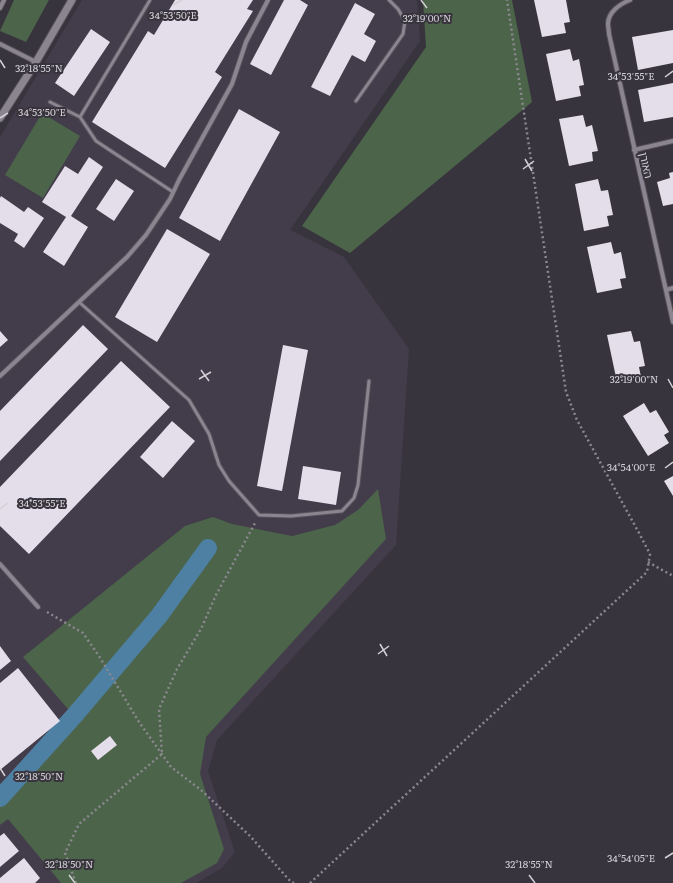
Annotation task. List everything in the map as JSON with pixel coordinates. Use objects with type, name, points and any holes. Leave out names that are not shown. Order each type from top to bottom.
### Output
[{"type":"street","points":[[0,8],[4,0]]},
{"type":"street","points":[[0,118],[36,62],[72,0]]},
{"type":"street","points":[[0,376],[127,257],[146,234],[170,199],[232,84],[246,42],[268,0]]},
{"type":"street","name":"האורן","points":[[630,0],[622,3],[612,12],[608,22],[609,34],[673,322]]},
{"type":"street","points":[[0,44],[36,62]]},
{"type":"street","points":[[634,150],[673,141]]},
{"type":"street","points":[[666,290],[673,288]]},
{"type":"street","points":[[0,564],[38,607]]},
{"type":"lane","points":[[80,117],[150,0]]},
{"type":"lane","points":[[356,102],[403,34],[404,21],[398,9],[389,0]]},
{"type":"lane","points":[[50,102],[80,117],[96,141],[173,192]]},
{"type":"lane","points":[[79,302],[189,400],[209,434],[219,465],[229,481],[259,515],[291,516],[342,511],[354,498],[358,485],[369,381]]},
{"type":"path","points":[[310,883],[647,572],[650,554],[640,533],[577,420],[566,392],[507,0]]},
{"type":"path","points":[[162,754],[158,709],[177,669],[201,629],[216,595],[259,515]]},
{"type":"path","points":[[648,562],[673,576]]},
{"type":"path","points":[[38,607],[83,633],[99,656],[139,722],[171,767],[201,790],[250,836],[291,882],[294,883]]},
{"type":"path","points":[[76,883],[65,853],[78,824],[162,754]]},
{"type":"shaded area","points":[[82,0],[417,0],[420,41],[290,230],[344,257],[409,349],[396,545],[217,740],[208,771],[235,852],[222,868],[196,883],[0,883],[0,137]]},
{"type":"green space","points":[[14,0],[49,0],[26,42],[0,31]]},
{"type":"green space","points":[[423,0],[512,0],[532,102],[350,253],[302,226],[426,47]]},
{"type":"green space","points":[[42,113],[80,136],[43,198],[5,175]]},
{"type":"green space","points":[[378,489],[386,539],[206,737],[200,774],[224,849],[217,863],[181,883],[61,883],[8,819],[0,825],[0,784],[80,723],[23,657],[185,526],[213,517],[232,524],[292,536],[335,525],[358,510]]},
{"type":"building","points":[[175,0],[253,0],[247,9],[253,11],[215,72],[222,77],[165,168],[92,122],[148,31],[154,35]]},
{"type":"building","points":[[284,0],[300,0],[308,5],[271,75],[250,64]]},
{"type":"building","points":[[534,0],[566,0],[570,22],[564,23],[566,33],[542,37]]},
{"type":"building","points":[[355,3],[375,14],[364,34],[376,41],[365,62],[352,55],[330,96],[311,87]]},
{"type":"building","points":[[91,29],[110,42],[74,96],[55,83]]},
{"type":"building","points":[[673,30],[673,63],[638,70],[632,37]]},
{"type":"building","points":[[570,49],[573,61],[579,59],[584,85],[579,86],[581,96],[556,101],[546,54]]},
{"type":"building","points":[[673,83],[673,117],[644,122],[638,90]]},
{"type":"building","points":[[239,109],[280,132],[220,241],[179,218]]},
{"type":"building","points":[[583,115],[586,127],[592,125],[598,151],[592,152],[593,161],[569,166],[559,119]]},
{"type":"building","points":[[89,157],[103,167],[71,216],[88,227],[64,266],[43,252],[66,217],[42,202],[65,166],[78,174]]},
{"type":"building","points":[[673,172],[673,204],[663,206],[657,182],[670,178],[669,173]]},
{"type":"building","points":[[116,179],[134,191],[114,221],[96,209]]},
{"type":"building","points":[[598,179],[601,191],[608,190],[613,215],[607,216],[609,226],[584,231],[575,184]]},
{"type":"building","points":[[1,196],[24,212],[28,207],[44,218],[24,248],[14,241],[18,234],[0,223]]},
{"type":"building","points":[[167,229],[210,254],[157,342],[115,317]]},
{"type":"building","points":[[611,242],[614,254],[621,252],[626,278],[620,279],[622,288],[597,293],[587,247]]},
{"type":"building","points":[[83,325],[108,349],[0,461],[0,411]]},
{"type":"building","points":[[0,331],[8,340],[0,347]]},
{"type":"building","points":[[631,331],[634,342],[640,341],[645,366],[639,367],[641,377],[617,382],[607,335]]},
{"type":"building","points":[[283,345],[308,350],[282,491],[257,486]]},
{"type":"building","points":[[121,361],[170,407],[29,554],[0,526],[0,487]]},
{"type":"building","points":[[644,403],[650,413],[656,410],[669,432],[664,435],[669,443],[648,456],[623,416]]},
{"type":"building","points":[[172,421],[195,441],[163,478],[140,457]]},
{"type":"building","points":[[303,466],[341,472],[336,505],[298,499]]},
{"type":"building","points":[[673,476],[673,496],[664,481]]},
{"type":"building","points":[[0,646],[11,661],[0,670]]},
{"type":"building","points":[[18,668],[60,721],[0,770],[0,683]]},
{"type":"building","points":[[110,736],[117,745],[98,760],[91,751]]},
{"type":"building","points":[[4,833],[19,851],[0,867],[0,836]]},
{"type":"building","points":[[24,858],[40,878],[35,883],[0,883],[0,878]]},
{"type":"waterway","points":[[0,798],[74,716],[159,616],[208,548]]}]
